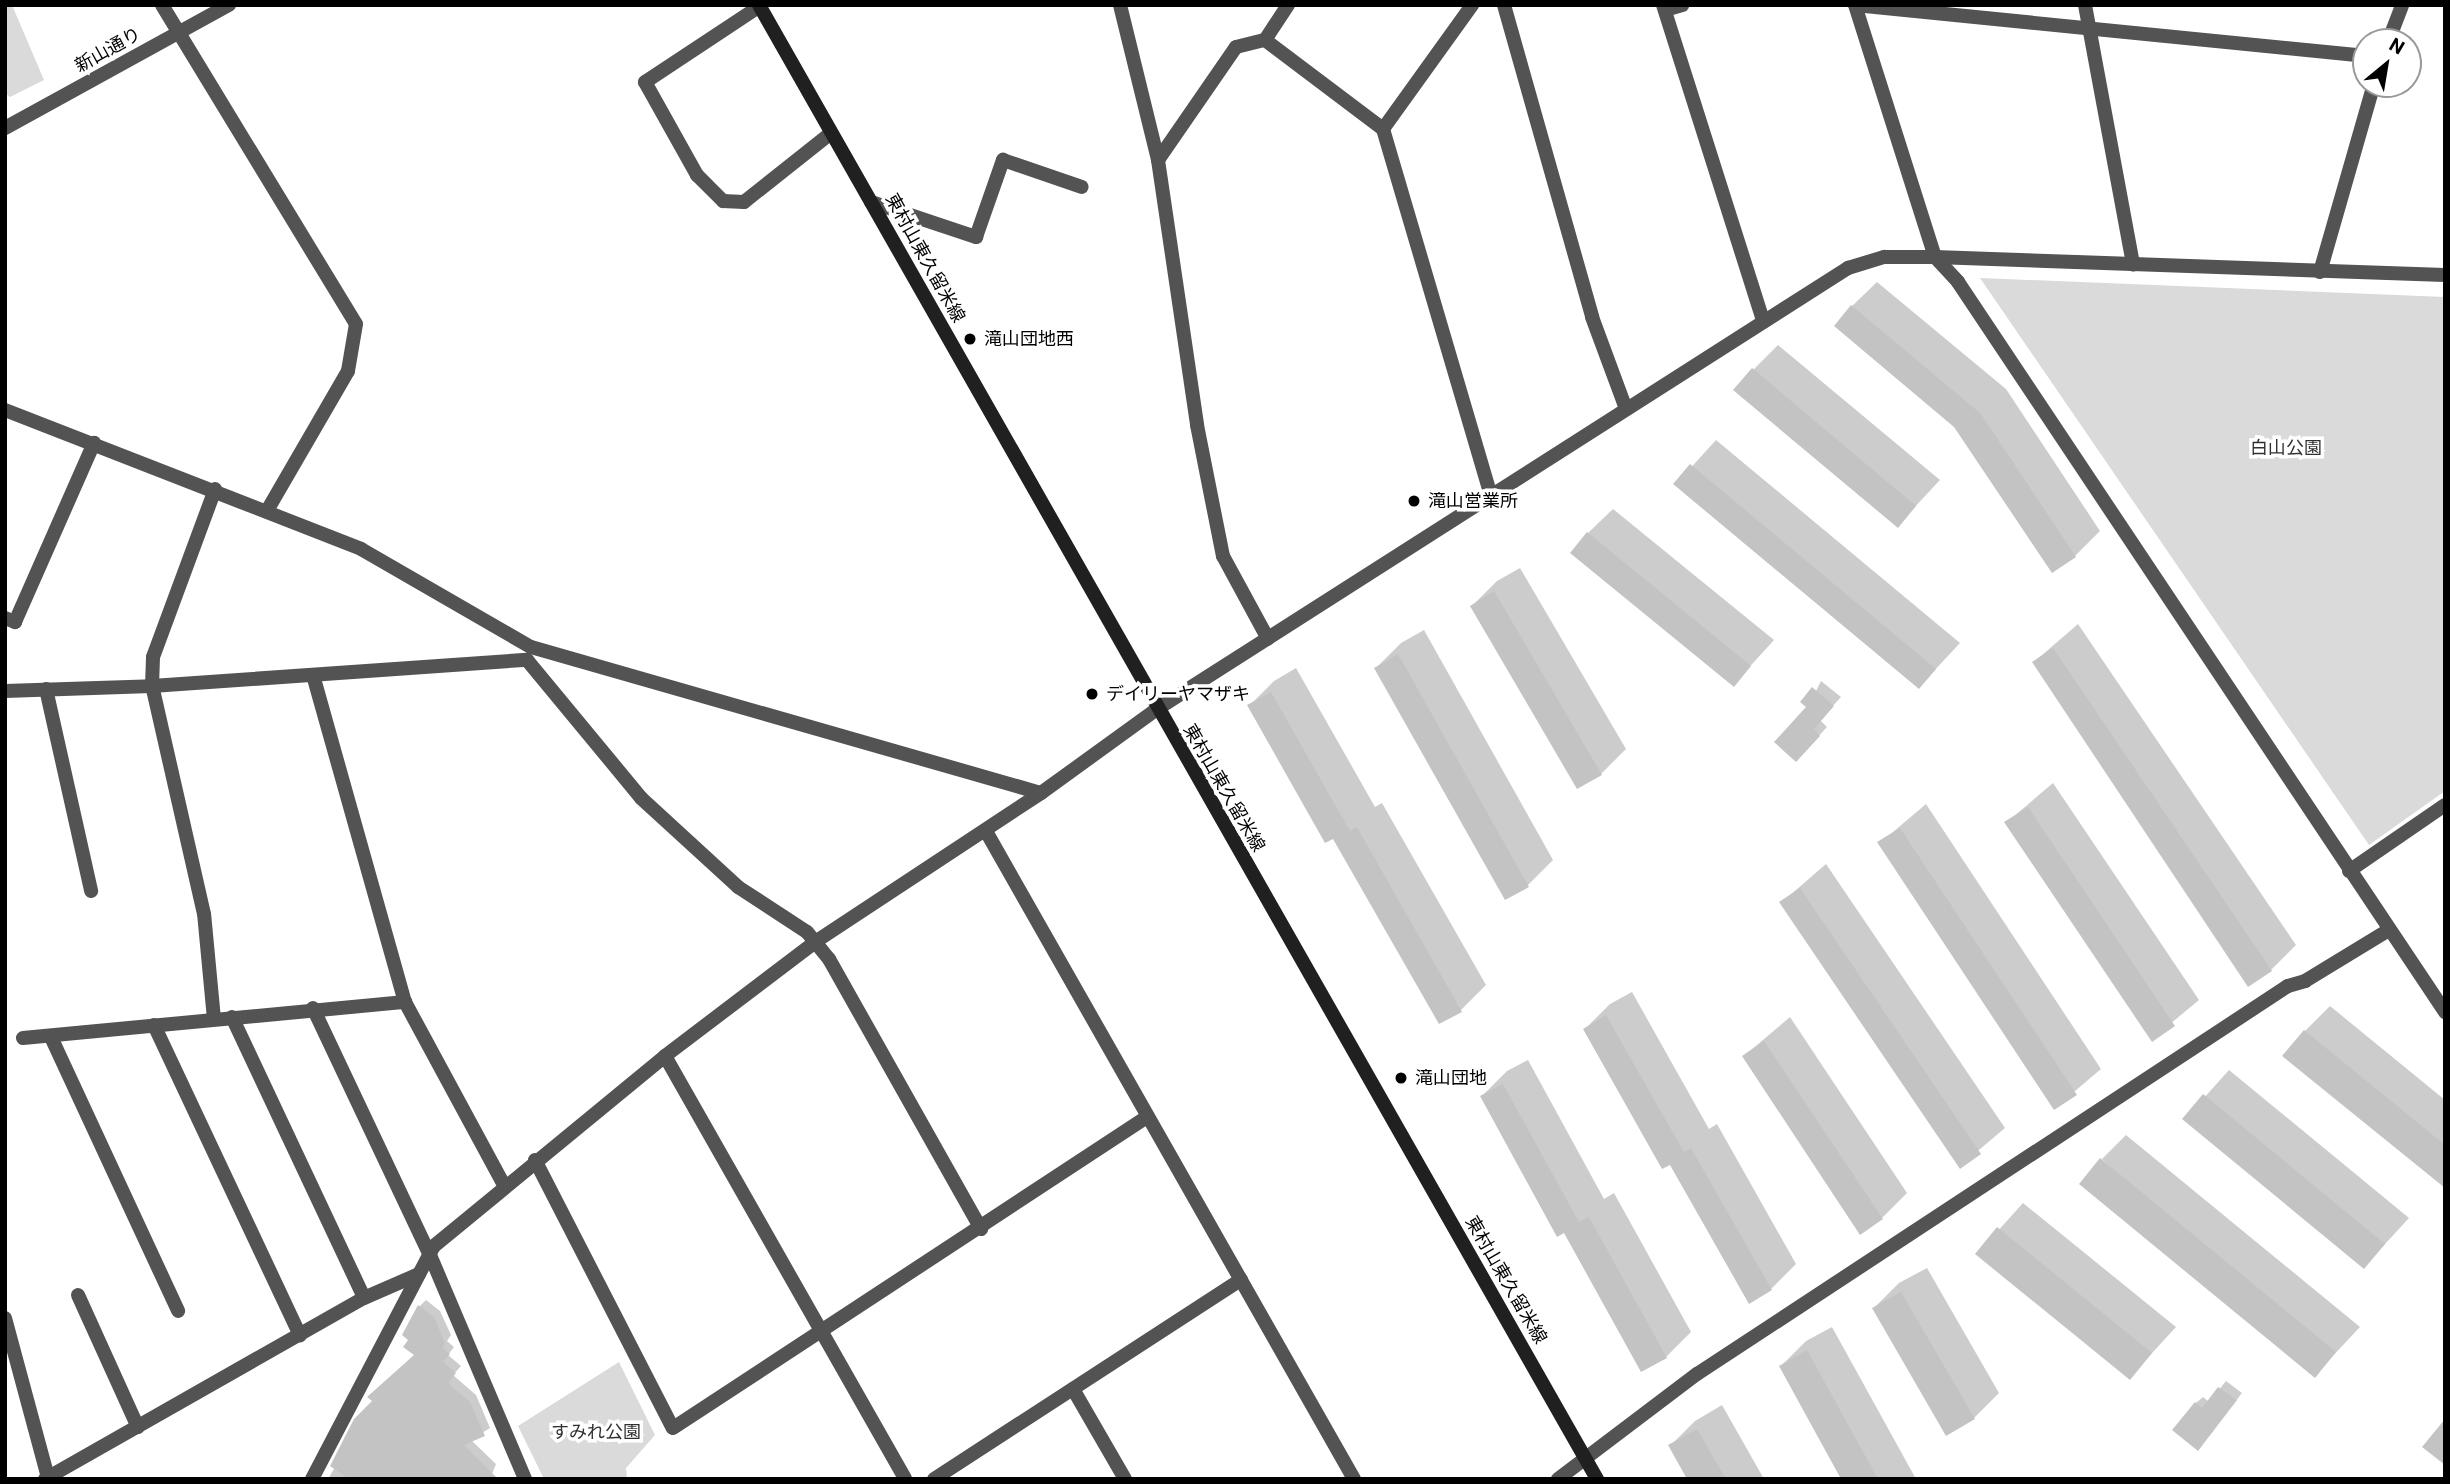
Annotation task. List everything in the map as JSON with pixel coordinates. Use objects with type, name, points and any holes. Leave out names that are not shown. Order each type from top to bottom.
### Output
[{"type":"main road","name":"東村山東久留米線","points":[[760,6],[1157,709],[1597,1479]]},
{"type":"street","points":[[162,5],[177,34],[356,324],[355,349],[348,371],[268,509]]},
{"type":"street","name":"新山通り","points":[[5,128],[229,5]]},
{"type":"street","points":[[1120,5],[1158,160],[1196,425],[1223,556],[1268,639]]},
{"type":"street","points":[[1158,160],[1236,47],[1265,40],[1288,5]]},
{"type":"street","points":[[1383,129],[1472,5]]},
{"type":"street","points":[[1504,5],[1592,317],[1626,409]]},
{"type":"street","points":[[1682,5],[1664,8],[1763,320]]},
{"type":"street","points":[[2352,56],[2089,31],[1855,5],[1935,257],[1958,282],[2445,1012]]},
{"type":"street","points":[[2085,5],[2133,265]]},
{"type":"street","points":[[2393,28],[2402,5]]},
{"type":"street","points":[[760,6],[645,82],[697,175],[723,201],[744,202],[831,133]]},
{"type":"street","points":[[1265,40],[1383,129],[1491,497]]},
{"type":"street","points":[[2320,272],[2370,98]]},
{"type":"street","points":[[871,202],[976,237],[1003,160],[1083,187]]},
{"type":"street","points":[[312,1479],[430,1255],[504,1185],[665,1055],[816,942],[987,833],[1157,709],[1847,268],[1884,257],[1935,257],[2445,275]]},
{"type":"street","points":[[5,410],[268,509],[361,549],[529,654],[1041,793]]},
{"type":"street","points":[[5,618],[15,622],[94,443]]},
{"type":"street","points":[[214,1019],[204,914],[152,686],[153,657],[215,489]]},
{"type":"street","points":[[5,691],[152,686],[313,675],[529,654]]},
{"type":"street","points":[[529,654],[641,797],[738,887],[816,942],[981,1229]]},
{"type":"street","points":[[313,675],[405,1002],[504,1185]]},
{"type":"street","points":[[46,689],[90,891]]},
{"type":"street","points":[[2349,871],[2445,805]]},
{"type":"street","points":[[987,833],[1354,1479]]},
{"type":"street","points":[[1558,1479],[1697,1374],[2288,986],[2316,975],[2389,930]]},
{"type":"street","points":[[23,1038],[313,1007],[405,1002]]},
{"type":"street","points":[[313,1007],[430,1255],[525,1479]]},
{"type":"street","points":[[232,1017],[364,1298]]},
{"type":"street","points":[[154,1025],[300,1335]]},
{"type":"street","points":[[51,1037],[178,1311]]},
{"type":"street","points":[[665,1055],[905,1479]]},
{"type":"street","points":[[535,1160],[673,1428],[823,1333],[1147,1117]]},
{"type":"street","points":[[5,1318],[47,1478],[364,1298],[419,1274]]},
{"type":"street","points":[[934,1479],[1241,1280]]},
{"type":"street","points":[[78,1295],[138,1427]]},
{"type":"street","points":[[1073,1389],[1125,1479]]},
{"type":"green space","points":[[5,5],[12,5],[44,80],[10,97],[5,93]]},
{"type":"green space","name":"白山公園","points":[[1980,278],[2445,297],[2445,791],[2369,845]]},
{"type":"green space","name":"すみれ公園","points":[[619,1362],[655,1435],[626,1468],[627,1479],[544,1479],[518,1426]]},
{"type":"building","points":[[1851,305],[1981,414],[2076,557],[2052,573],[1954,427],[1834,326]]},
{"type":"building","points":[[1752,368],[1916,506],[1898,528],[1733,390]]},
{"type":"building","points":[[1690,464],[1936,669],[1919,689],[1673,484]]},
{"type":"building","points":[[1587,532],[1751,666],[1734,687],[1570,553]]},
{"type":"building","points":[[1494,591],[1602,775],[1577,789],[1470,606]]},
{"type":"building","points":[[2053,648],[2272,971],[2248,987],[2032,662]]},
{"type":"building","points":[[1398,654],[1529,887],[1505,900],[1374,668]]},
{"type":"building","points":[[1812,687],[1834,706],[1814,729],[1820,736],[1796,762],[1774,742],[1806,707],[1800,702]]},
{"type":"building","points":[[1271,692],[1350,831],[1357,827],[1462,1012],[1439,1024],[1333,839],[1325,843],[1247,705]]},
{"type":"building","points":[[2028,807],[2175,1026],[2152,1042],[2004,822]]},
{"type":"building","points":[[1900,828],[2077,1095],[2054,1110],[1877,842]]},
{"type":"building","points":[[1800,888],[1981,1154],[1960,1169],[1779,902]]},
{"type":"building","points":[[1606,1015],[1684,1152],[1691,1148],[1772,1290],[1749,1304],[1670,1165],[1662,1169],[1583,1029]]},
{"type":"building","points":[[2304,1030],[2445,1145],[2445,1188],[2282,1056]]},
{"type":"building","points":[[1764,1041],[1883,1219],[1860,1235],[1742,1056]]},
{"type":"building","points":[[1503,1084],[1579,1222],[1589,1217],[1667,1358],[1641,1372],[1564,1233],[1557,1237],[1480,1096]]},
{"type":"building","points":[[2203,1094],[2385,1244],[2364,1269],[2182,1119]]},
{"type":"building","points":[[2100,1158],[2336,1352],[2315,1378],[2079,1184]]},
{"type":"building","points":[[1997,1227],[2152,1353],[2130,1380],[1975,1254]]},
{"type":"building","points":[[1901,1292],[1975,1419],[1946,1436],[1872,1308]]},
{"type":"building","points":[[418,1305],[434,1317],[445,1343],[442,1348],[450,1354],[443,1362],[456,1373],[448,1383],[470,1402],[485,1436],[464,1445],[498,1479],[349,1479],[330,1466],[354,1419],[372,1401],[367,1397],[414,1355],[403,1347],[408,1340],[402,1335]]},
{"type":"building","points":[[1807,1350],[1878,1479],[1841,1479],[1779,1366]]},
{"type":"building","points":[[2218,1387],[2237,1400],[2198,1451],[2172,1430],[2195,1402],[2202,1408]]},
{"type":"building","points":[[2445,1419],[2445,1465],[2422,1447]]},
{"type":"building","points":[[1697,1429],[1726,1479],[1687,1479],[1668,1445]]},
{"type":"place","name":"滝山団地西","points":[[970,339]]},
{"type":"place","name":"滝山営業所","points":[[1414,501]]},
{"type":"place","name":"デイリーヤマザキ","points":[[1092,694]]},
{"type":"place","name":"滝山団地","points":[[1401,1078]]}]
